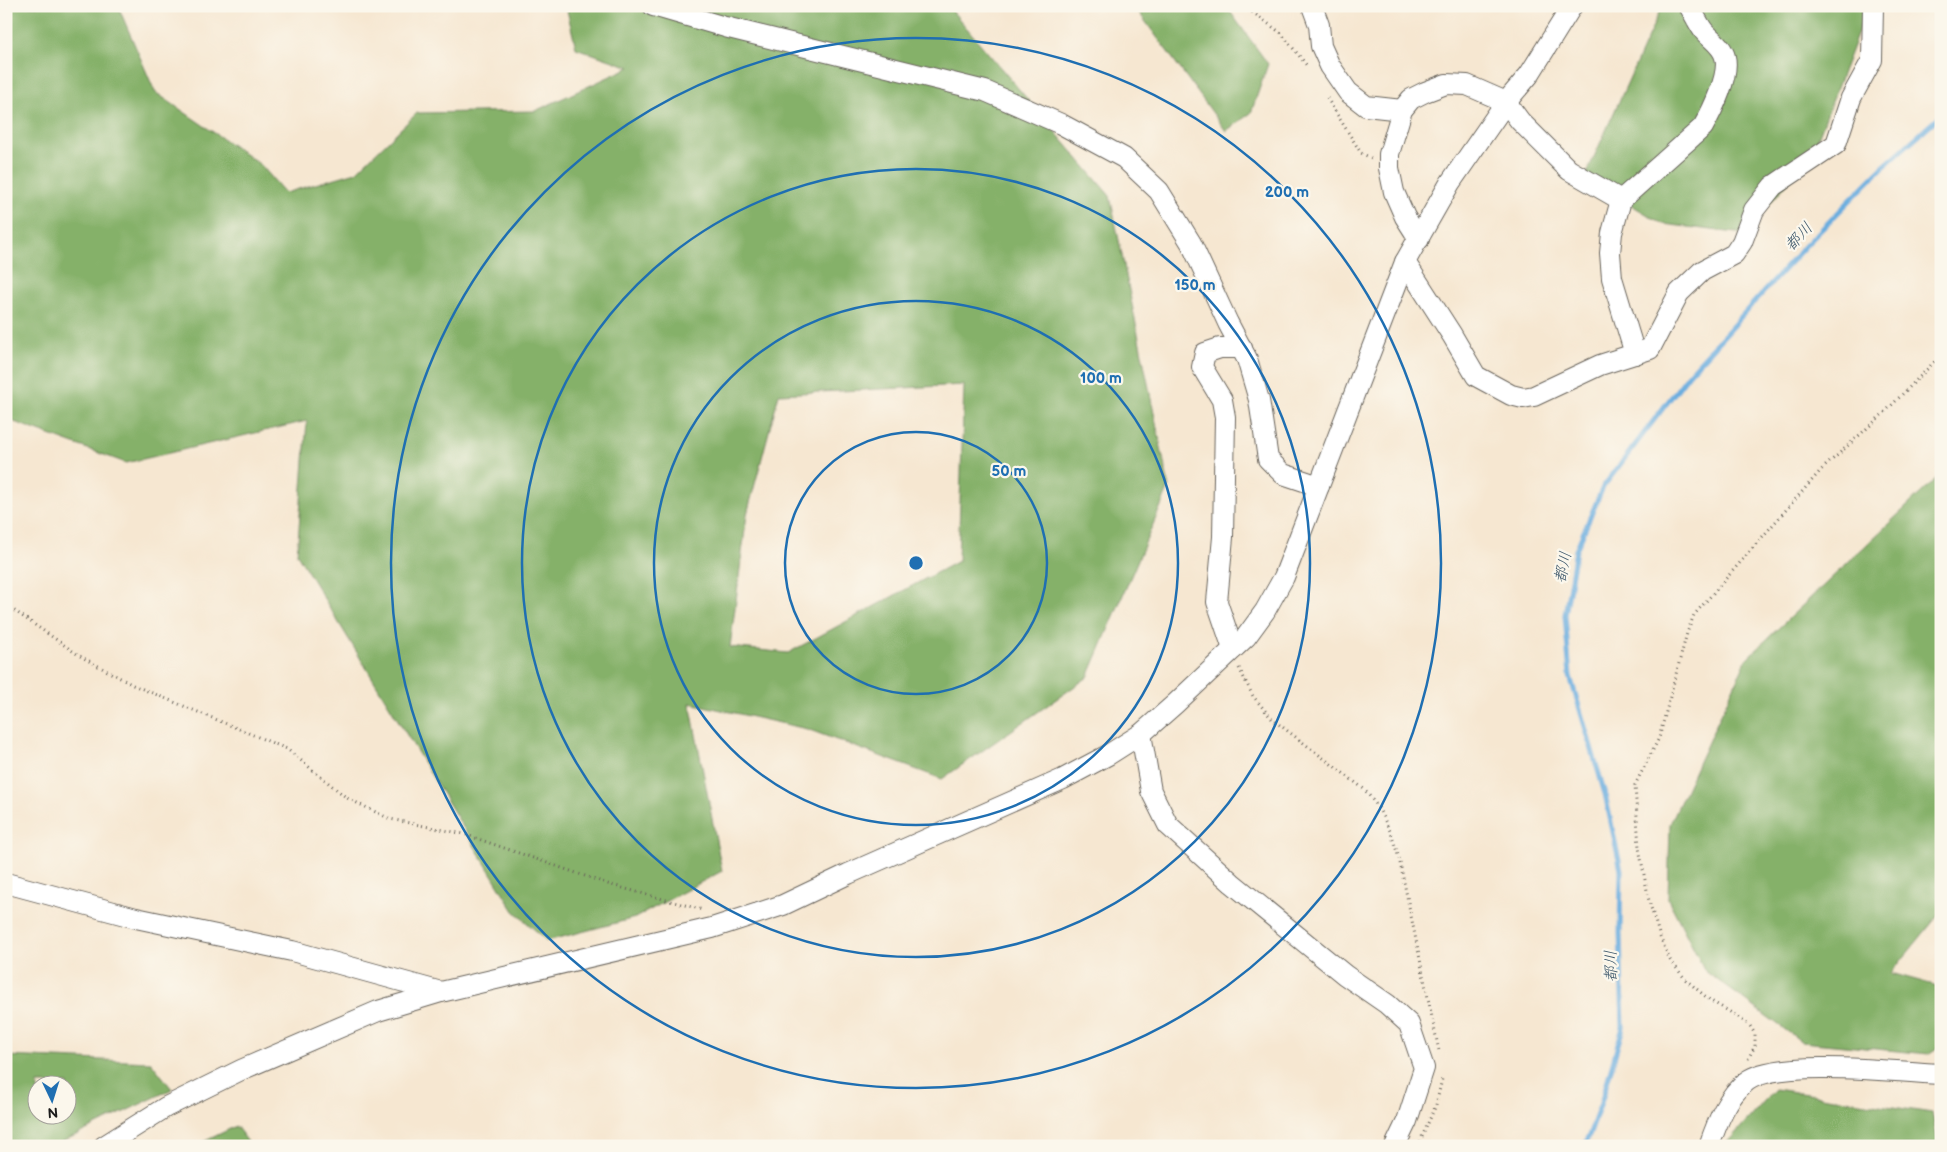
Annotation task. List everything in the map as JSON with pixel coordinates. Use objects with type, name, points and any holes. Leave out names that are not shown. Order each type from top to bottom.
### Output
[{"type":"street","points":[[653,6],[725,27],[986,91],[1062,124],[1124,158],[1159,191],[1191,243],[1242,348],[1259,400],[1268,459],[1283,474],[1319,486]]},
{"type":"street","points":[[1312,6],[1319,24],[1321,46],[1330,66],[1348,92],[1366,106],[1402,110]]},
{"type":"street","points":[[104,1146],[166,1107],[241,1070],[378,1011],[441,992],[712,928],[783,905],[848,874],[1063,779],[1108,755],[1141,734],[1246,637],[1265,611],[1284,577],[1405,262],[1450,183],[1506,102],[1529,75],[1572,6]]},
{"type":"street","points":[[1635,354],[1612,278],[1610,253],[1612,233],[1621,200],[1703,127],[1711,112],[1726,70],[1725,57],[1720,47],[1704,32],[1689,6]]},
{"type":"street","points":[[1405,262],[1476,376],[1511,395],[1523,398],[1534,396],[1600,364],[1650,349],[1679,293],[1702,271],[1734,254],[1742,242],[1754,210],[1773,186],[1836,144],[1851,98],[1872,60],[1873,6]]},
{"type":"street","points":[[1419,239],[1405,217],[1398,200],[1389,168],[1389,154],[1402,110],[1411,99],[1446,84],[1467,85],[1506,102],[1520,121],[1569,170],[1621,200]]},
{"type":"street","points":[[1233,649],[1217,602],[1224,537],[1225,417],[1222,400],[1202,367],[1205,353],[1220,348],[1242,348]]},
{"type":"street","points":[[1141,734],[1151,791],[1168,825],[1232,883],[1346,975],[1387,1004],[1409,1024],[1424,1068],[1407,1121],[1395,1146]]},
{"type":"street","points":[[6,883],[136,918],[292,951],[441,992]]},
{"type":"street","points":[[1709,1146],[1716,1124],[1736,1091],[1749,1079],[1772,1071],[1821,1067],[1941,1074]]},
{"type":"path","points":[[1244,6],[1281,33],[1309,68]]},
{"type":"path","points":[[1324,93],[1361,153],[1389,168]]},
{"type":"path","points":[[1743,1065],[1751,1056],[1755,1046],[1755,1034],[1750,1026],[1711,1001],[1686,980],[1670,960],[1660,937],[1649,901],[1638,848],[1635,785],[1659,738],[1687,633],[1694,615],[1821,470],[1885,412],[1941,355]]},
{"type":"path","points":[[6,605],[80,656],[133,685],[287,750],[347,798],[390,819],[464,834],[608,884],[711,912]]},
{"type":"path","points":[[1233,649],[1237,664],[1253,696],[1272,719],[1364,789],[1378,807],[1391,833],[1401,868],[1440,1058]]},
{"type":"path","points":[[1418,1146],[1436,1105],[1442,1076]]},
{"type":"path","points":[[1687,1146],[1694,1129]]},
{"type":"green space","points":[[6,6],[118,6],[155,92],[261,165],[285,193],[356,172],[417,113],[535,111],[630,67],[576,48],[566,6],[948,6],[1110,196],[1169,487],[1088,677],[942,779],[807,729],[690,703],[722,871],[635,918],[547,941],[514,911],[297,554],[307,421],[126,463],[6,419]],"holes":[[[964,385],[958,561],[788,653],[730,647],[747,514],[779,394]]]},
{"type":"green space","points":[[1134,6],[1226,6],[1268,64],[1251,113],[1226,131]]},
{"type":"green space","points":[[1662,6],[1868,6],[1812,154],[1744,234],[1663,224],[1585,177]]},
{"type":"green space","points":[[1941,474],[1941,912],[1891,973],[1941,987],[1941,1046],[1929,1054],[1802,1042],[1705,971],[1668,899],[1670,824],[1747,658]]},
{"type":"green space","points":[[6,1056],[151,1062],[172,1089],[53,1146],[6,1146]]},
{"type":"green space","points":[[1775,1089],[1932,1113],[1939,1146],[1724,1146]]},
{"type":"green space","points":[[236,1126],[251,1146],[195,1146]]},
{"type":"waterway","name":"都川","points":[[1585,1146],[1601,1103],[1623,1027],[1620,933],[1621,870],[1605,794],[1570,676],[1565,615],[1576,550],[1603,487],[1689,374],[1806,245],[1884,166],[1941,115]]}]
